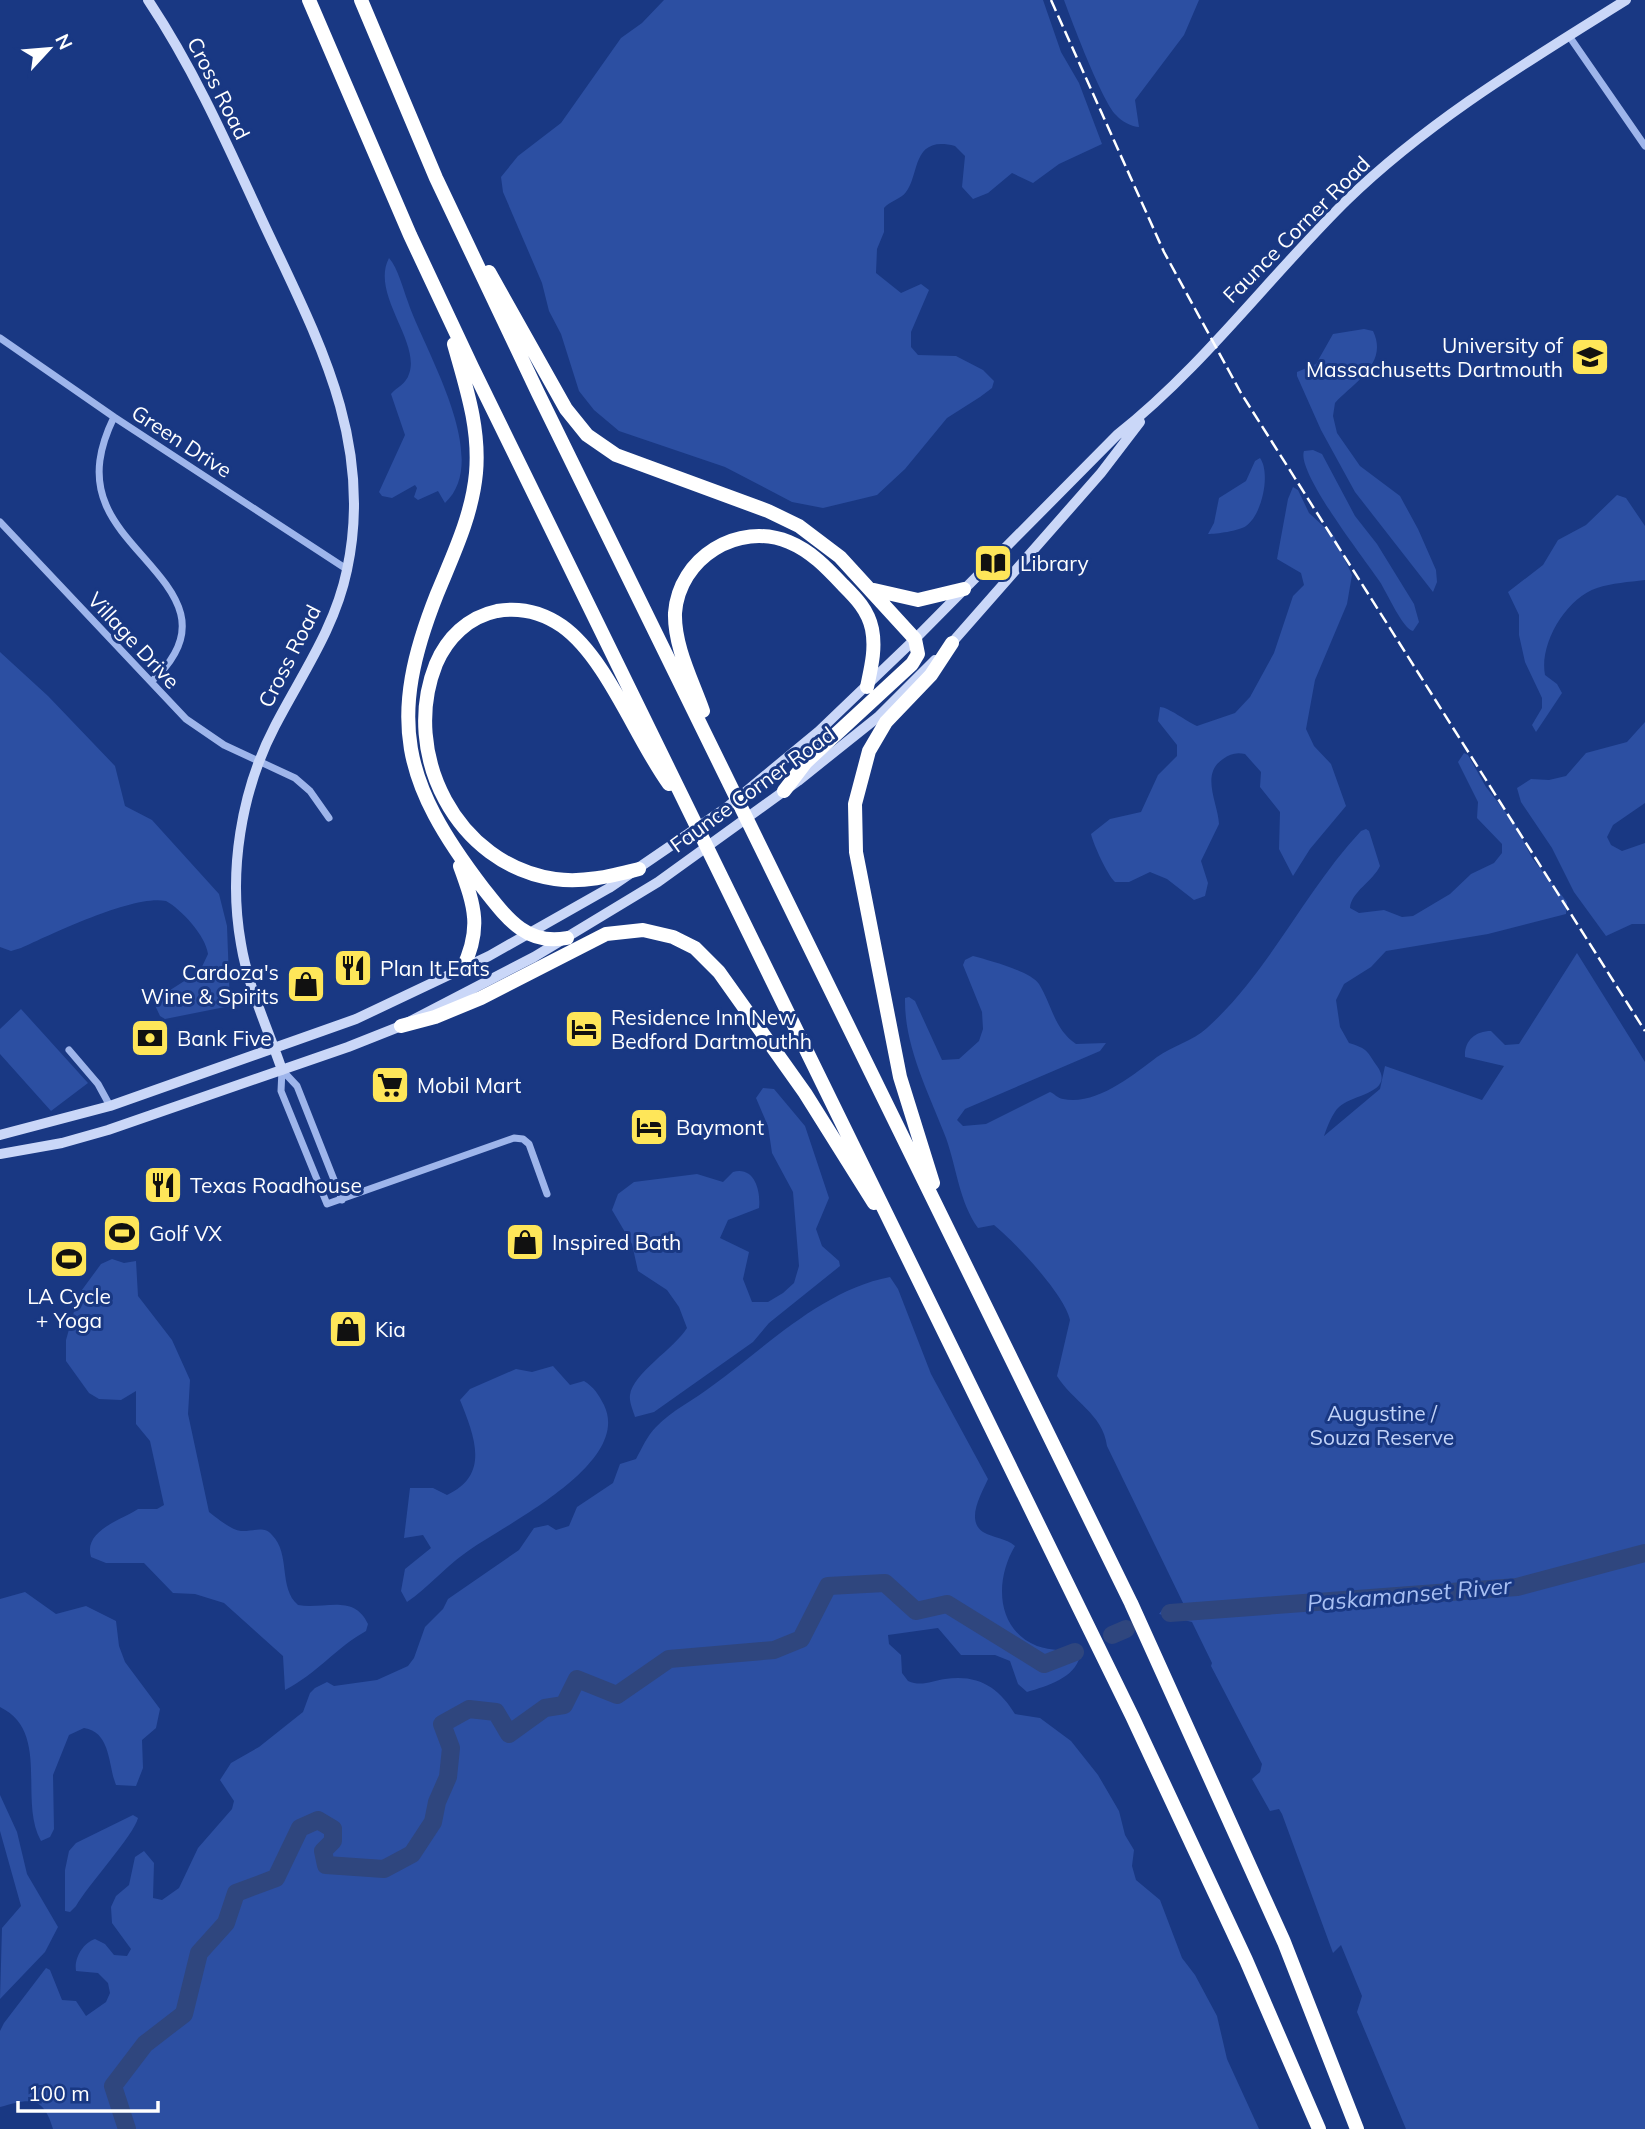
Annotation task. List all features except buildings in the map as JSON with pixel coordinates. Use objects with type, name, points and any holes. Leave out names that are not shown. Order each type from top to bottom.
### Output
[{"type":"highway","points":[[309,0],[404,222],[443,305],[1168,1791],[1319,2129]]},
{"type":"highway","points":[[361,0],[457,221],[1204,1759],[1284,1942],[1357,2129]]},
{"type":"highway","points":[[457,221],[502,293],[566,409],[587,435],[616,455],[768,511],[799,526],[840,557],[915,639],[918,654],[912,664],[806,762],[784,791]]},
{"type":"highway","points":[[443,305],[474,417],[476,472],[468,513],[418,647],[412,677],[408,728],[411,761],[419,786],[453,848],[496,904],[528,936],[549,941],[567,938]]},
{"type":"highway","points":[[722,768],[683,658],[676,623],[677,603],[684,582],[701,559],[717,547],[747,536],[768,536],[790,542],[821,562],[856,598],[870,621],[873,651],[867,687]]},
{"type":"highway","points":[[872,589],[918,600],[964,589]]},
{"type":"highway","points":[[639,869],[592,879],[557,879],[534,874],[498,858],[458,821],[433,777],[425,740],[424,718],[433,671],[456,632],[481,616],[512,609],[544,616],[564,628],[593,659],[657,768],[691,815]]},
{"type":"highway","points":[[949,1231],[900,1077],[856,852],[853,816],[859,781],[874,741],[886,722],[931,676],[952,643]]},
{"type":"highway","points":[[453,848],[471,898],[476,928],[473,947],[462,970]]},
{"type":"highway","points":[[401,1026],[435,1017],[481,998],[606,934],[643,930],[673,937],[695,948],[719,972],[799,1084],[860,1182],[899,1238]]},
{"type":"main road","name":"Cross Road","points":[[148,0],[186,60],[332,373],[345,418],[353,463],[354,518],[348,569],[325,639],[259,760],[240,837],[237,904],[244,960],[282,1070]]},
{"type":"main road","name":"Faunce Corner Road","points":[[0,1154],[93,1135],[401,1026],[567,938],[685,863],[784,791],[878,717],[952,643],[1126,443],[1148,411],[1303,245],[1372,177],[1446,119],[1626,0]]},
{"type":"main road","name":"Faunce Corner Road","points":[[0,1135],[110,1106],[375,1011],[528,936],[639,869],[760,781],[867,687],[1117,435],[1148,411]]},
{"type":"main road","points":[[1050,503],[1066,513]]},
{"type":"street","points":[[1569,36],[1645,146]]},
{"type":"street","name":"Green Drive","points":[[0,338],[114,417],[348,569]]},
{"type":"street","points":[[114,417],[99,459],[102,494],[116,522],[168,584],[180,618],[180,635],[173,657],[151,682]]},
{"type":"street","name":"Village Drive","points":[[0,522],[197,728],[224,745],[303,784],[329,818]]},
{"type":"street","points":[[69,1050],[99,1084],[110,1106]]},
{"type":"street","points":[[282,1070],[297,1086],[342,1200]]},
{"type":"street","points":[[282,1070],[281,1091],[327,1204],[519,1138],[527,1140],[532,1148],[547,1194]]},
{"type":"green space","points":[[664,0],[1043,0],[1061,52],[1079,83],[1102,144],[1059,164],[1033,183],[1012,173],[988,193],[973,199],[962,187],[965,156],[955,146],[931,146],[919,158],[906,192],[884,208],[884,232],[877,249],[876,273],[901,293],[921,284],[929,290],[911,332],[911,347],[918,355],[956,356],[983,370],[994,381],[992,388],[947,418],[905,469],[877,495],[823,508],[792,502],[725,467],[619,431],[594,410],[579,391],[561,334],[549,311],[542,283],[503,192],[501,177],[518,156],[561,123],[621,38],[642,23]]},
{"type":"green space","points":[[1064,0],[1199,0],[1184,35],[1135,100],[1139,127],[1124,121],[1110,107]]},
{"type":"green space","points":[[389,258],[398,273],[439,375],[459,433],[462,460],[458,484],[445,503],[438,491],[418,500],[414,497],[417,488],[415,485],[392,498],[382,496],[379,492],[405,435],[391,394],[408,377],[411,361],[386,287],[385,272]]},
{"type":"green space","points":[[1364,329],[1373,331],[1377,343],[1376,353],[1367,372],[1335,403],[1333,416],[1337,433],[1360,466],[1400,496],[1436,570],[1437,582],[1433,592],[1355,492],[1321,430],[1297,376],[1297,372],[1316,364],[1333,334]]},
{"type":"green space","points":[[1313,450],[1322,454],[1355,516],[1377,544],[1414,604],[1419,622],[1413,631],[1400,618],[1380,582],[1321,496],[1304,462],[1304,451]]},
{"type":"green space","points":[[1260,458],[1265,483],[1252,521],[1238,529],[1208,534],[1214,523],[1219,498],[1246,481],[1255,461]]},
{"type":"green space","points":[[1293,487],[1298,490],[1309,513],[1334,536],[1352,575],[1347,604],[1315,680],[1306,729],[1314,746],[1331,764],[1346,806],[1310,849],[1293,876],[1279,849],[1280,812],[1260,787],[1261,772],[1245,754],[1231,755],[1216,765],[1211,781],[1219,824],[1201,861],[1208,883],[1205,896],[1194,900],[1167,879],[1150,872],[1129,882],[1115,882],[1101,860],[1091,834],[1110,819],[1141,812],[1158,775],[1177,756],[1177,745],[1158,721],[1160,707],[1197,726],[1235,713],[1250,697],[1274,653],[1293,596],[1304,585],[1301,573],[1277,559],[1288,499]]},
{"type":"green space","points":[[1617,495],[1626,498],[1645,526],[1645,580],[1597,588],[1575,601],[1565,612],[1551,636],[1544,663],[1545,675],[1557,684],[1562,693],[1536,732],[1532,725],[1542,708],[1542,698],[1525,662],[1519,635],[1519,615],[1508,592],[1543,565],[1558,540],[1586,525]]},
{"type":"green space","points":[[0,652],[48,696],[115,766],[125,806],[152,820],[219,894],[227,926],[230,1006],[165,1019],[160,1016],[153,1001],[200,971],[208,954],[203,939],[192,924],[166,901],[152,900],[114,909],[11,951],[0,947]]},
{"type":"green space","points":[[1645,722],[1645,803],[1613,825],[1607,837],[1611,845],[1622,851],[1645,843],[1645,924],[1632,924],[1606,936],[1574,892],[1552,848],[1521,802],[1517,788],[1531,779],[1549,780],[1566,776],[1586,753],[1627,742]]},
{"type":"green space","name":"Augustine / Souza Reserve","points":[[1464,753],[1515,824],[1532,858],[1567,902],[1566,914],[1488,934],[1386,951],[1371,967],[1344,984],[1336,1000],[1340,1027],[1349,1043],[1368,1053],[1377,1066],[1381,1082],[1370,1092],[1339,1107],[1324,1136],[1380,1089],[1385,1066],[1482,1100],[1504,1066],[1465,1057],[1466,1046],[1475,1035],[1491,1031],[1505,1045],[1519,1044],[1577,953],[1645,1062],[1645,2129],[1406,2129],[1357,2012],[1362,1996],[1341,1945],[1333,1953],[1282,1814],[1279,1809],[1270,1811],[1252,1779],[1260,1772],[1262,1764],[1211,1666],[1212,1663],[1192,1622],[1159,1614],[1163,1609],[1179,1609],[1184,1605],[1107,1446],[1100,1425],[1057,1376],[1070,1320],[1066,1309],[1038,1269],[1014,1243],[994,1225],[978,1228],[972,1218],[962,1196],[946,1138],[913,1052],[906,1016],[905,998],[909,997],[915,1001],[942,1060],[959,1059],[979,1041],[983,1029],[982,1012],[963,965],[965,960],[973,956],[1018,970],[1039,984],[1058,1024],[1076,1044],[1106,1043],[1100,1051],[965,1109],[957,1120],[963,1126],[986,1124],[1050,1092],[1061,1098],[1076,1100],[1101,1094],[1163,1053],[1201,1033],[1229,1006],[1361,831],[1369,831],[1380,866],[1351,902],[1350,908],[1359,913],[1384,910],[1402,917],[1413,916],[1450,894],[1471,874],[1494,863],[1502,853],[1502,844],[1477,818],[1478,802],[1458,762]]},
{"type":"green space","points":[[21,1009],[88,1083],[51,1111],[0,1054],[0,1029]]},
{"type":"green space","points":[[763,1088],[774,1089],[805,1126],[829,1198],[816,1229],[822,1246],[839,1261],[840,1266],[769,1323],[753,1342],[654,1412],[635,1417],[630,1395],[638,1378],[687,1328],[679,1307],[667,1290],[638,1271],[632,1244],[612,1210],[618,1194],[634,1182],[697,1174],[723,1182],[733,1172],[747,1173],[755,1182],[759,1208],[728,1220],[720,1238],[749,1252],[743,1279],[752,1302],[768,1302],[794,1283],[799,1266],[793,1192],[772,1153],[768,1126],[756,1098]]},
{"type":"green space","points":[[112,1259],[124,1263],[136,1261],[138,1296],[172,1340],[190,1380],[188,1414],[209,1512],[237,1530],[262,1530],[272,1535],[281,1552],[288,1590],[298,1605],[346,1606],[362,1614],[368,1624],[366,1631],[285,1690],[283,1656],[224,1603],[195,1594],[173,1593],[144,1563],[106,1563],[91,1557],[93,1540],[105,1527],[138,1509],[157,1509],[164,1505],[150,1441],[136,1424],[136,1391],[121,1400],[99,1399],[89,1393],[66,1361],[66,1340],[79,1294],[101,1264]]},
{"type":"green space","points":[[890,1277],[898,1289],[931,1374],[988,1479],[976,1506],[975,1521],[983,1532],[1015,1546],[1008,1559],[1002,1588],[1006,1616],[1023,1638],[1037,1646],[1080,1656],[1077,1664],[1066,1675],[1051,1684],[1027,1692],[1018,1684],[1010,1661],[995,1655],[961,1655],[938,1628],[888,1635],[889,1644],[901,1655],[902,1673],[908,1681],[922,1684],[957,1678],[987,1685],[1002,1697],[1015,1714],[1040,1718],[1071,1741],[1098,1775],[1119,1811],[1125,1835],[1134,1850],[1132,1866],[1136,1880],[1160,1900],[1182,1958],[1195,1975],[1217,2016],[1227,2059],[1259,2129],[53,2129],[45,2110],[34,2102],[19,2102],[0,2107],[0,2031],[4,2023],[46,1968],[50,1970],[62,2000],[76,2001],[86,2016],[106,2002],[110,1993],[108,1983],[98,1973],[76,1971],[80,1952],[95,1939],[105,1944],[114,1955],[127,1956],[131,1949],[112,1923],[111,1907],[116,1896],[129,1885],[135,1857],[144,1851],[154,1863],[153,1898],[162,1900],[179,1888],[198,1848],[232,1809],[234,1801],[220,1780],[231,1763],[259,1747],[303,1712],[310,1693],[315,1688],[327,1682],[334,1686],[377,1680],[408,1666],[414,1658],[425,1627],[443,1609],[448,1599],[519,1550],[534,1528],[548,1525],[556,1530],[569,1526],[577,1507],[613,1483],[620,1464],[636,1459],[650,1434],[669,1415],[818,1307],[865,1284]]},
{"type":"green space","points":[[553,1366],[570,1385],[584,1381],[602,1401],[608,1427],[600,1450],[559,1492],[464,1554],[407,1602],[401,1591],[405,1569],[431,1548],[423,1535],[404,1538],[410,1488],[433,1488],[447,1495],[461,1487],[470,1477],[474,1465],[474,1440],[460,1400],[470,1389],[516,1369],[532,1372]]},
{"type":"green space","points":[[25,1592],[56,1614],[86,1606],[116,1621],[119,1646],[125,1662],[160,1709],[156,1728],[142,1740],[143,1768],[136,1786],[116,1785],[107,1750],[93,1731],[84,1728],[69,1735],[53,1775],[54,1829],[50,1837],[41,1841],[32,1806],[31,1768],[25,1733],[15,1718],[0,1707],[0,1599]]},
{"type":"green space","points":[[0,1795],[17,1832],[27,1874],[58,1927],[45,1952],[0,1999],[2,1928],[21,1906],[0,1831]]},
{"type":"green space","points":[[133,1815],[138,1818],[128,1836],[76,1906],[70,1912],[65,1911],[65,1870],[69,1851],[76,1843]]},
{"type":"waterway","name":"Paskamanset River","points":[[1170,1613],[1517,1587],[1645,1553]]},
{"type":"waterway","name":"Paskamanset River","points":[[127,2129],[113,2086],[145,2044],[184,2014],[199,1953],[226,1923],[236,1893],[276,1878],[300,1828],[318,1820],[333,1829],[333,1841],[323,1851],[326,1865],[384,1869],[412,1854],[433,1822],[437,1802],[448,1777],[451,1748],[442,1724],[469,1709],[496,1712],[509,1734],[545,1708],[564,1705],[577,1679],[617,1695],[669,1659],[774,1650],[801,1639],[828,1586],[885,1583],[916,1611],[947,1604],[1044,1664],[1075,1652]]},
{"type":"waterway","name":"Paskamanset River","points":[[1112,1635],[1126,1629]]},
{"type":"railway","points":[[1051,0],[1164,252],[1241,393],[1645,1031]]},
{"type":"place","name":"University of Massachusetts Dartmouth","points":[[1590,357]]},
{"type":"place","name":"Library","points":[[993,563]]},
{"type":"place","name":"Plan It Eats","points":[[353,968]]},
{"type":"place","name":"Cardoza's Wine & Spirits","points":[[306,984]]},
{"type":"place","name":"Residence Inn New Bedford Dartmouthh","points":[[584,1029]]},
{"type":"place","name":"Bank Five","points":[[150,1038]]},
{"type":"place","name":"Mobil Mart","points":[[390,1085]]},
{"type":"place","name":"Baymont","points":[[649,1127]]},
{"type":"place","name":"Texas Roadhouse","points":[[163,1185]]},
{"type":"place","name":"Golf VX","points":[[122,1233]]},
{"type":"place","name":"Inspired Bath","points":[[525,1242]]},
{"type":"place","name":"LA Cycle + Yoga","points":[[69,1259]]},
{"type":"place","name":"Kia","points":[[348,1329]]}]
